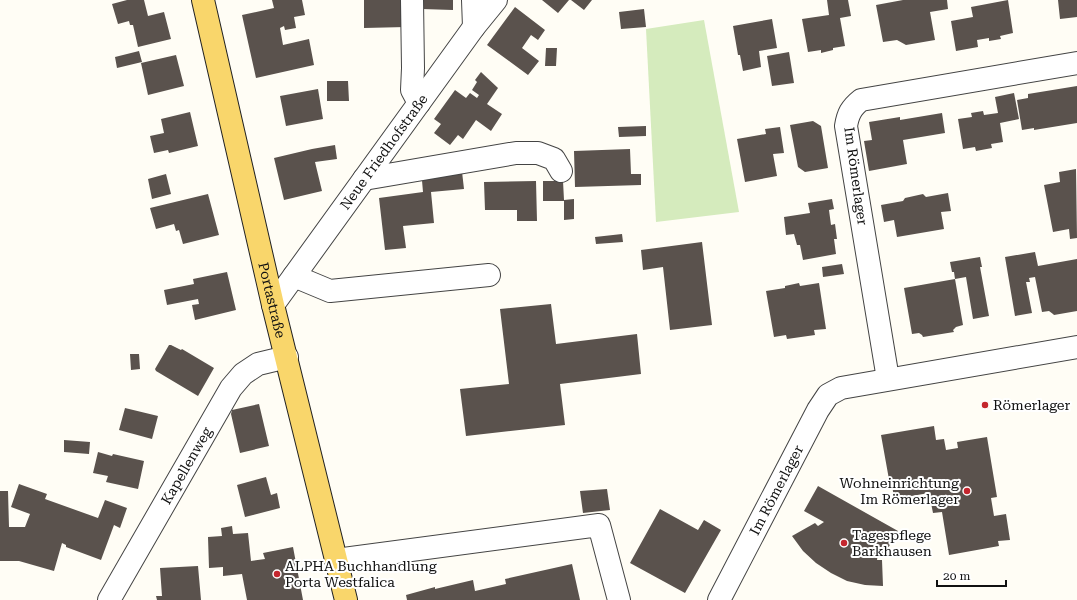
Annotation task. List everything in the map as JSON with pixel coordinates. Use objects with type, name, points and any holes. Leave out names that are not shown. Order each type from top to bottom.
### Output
[{"type":"main road","name":"Portastraße","points":[[203,0],[273,305],[346,600]]},
{"type":"street","points":[[412,0],[412,90],[419,103]]},
{"type":"street","points":[[473,0],[474,27]]},
{"type":"street","name":"Neue Friedhofstraße","points":[[273,305],[474,27],[496,0]]},
{"type":"street","name":"Im Römerlager","points":[[888,379],[846,126],[848,116],[853,106],[861,100],[1077,63]]},
{"type":"street","points":[[364,179],[516,153],[538,152],[554,160],[561,171]]},
{"type":"street","points":[[294,276],[330,290],[488,275]]},
{"type":"street","name":"Im Römerlager","points":[[719,600],[818,410],[828,395],[841,388],[1077,347]]},
{"type":"street","name":"Kapellenweg","points":[[109,600],[231,388],[243,374],[258,364],[287,357]]},
{"type":"street","points":[[336,560],[599,525],[619,600]]},
{"type":"green space","points":[[704,20],[739,212],[656,222],[646,29]]},
{"type":"building","points":[[127,0],[144,0],[148,16],[164,12],[171,39],[138,47],[133,25],[130,25],[129,21],[118,24],[112,4]]},
{"type":"building","points":[[272,0],[302,0],[305,15],[294,17],[296,28],[285,30],[284,26],[280,28],[283,45],[309,39],[314,65],[256,78],[242,15],[274,8]]},
{"type":"building","points":[[364,0],[406,0],[406,27],[364,28]]},
{"type":"building","points":[[422,0],[453,0],[453,10],[422,9]]},
{"type":"building","points":[[542,0],[569,0],[558,13]]},
{"type":"building","points":[[571,0],[592,0],[584,10]]},
{"type":"building","points":[[827,0],[848,0],[851,16],[840,18],[845,46],[833,48],[833,50],[821,53],[821,50],[808,52],[802,19],[829,15]]},
{"type":"building","points":[[903,0],[947,0],[948,9],[930,12],[935,40],[906,45],[897,40],[883,42],[876,5]]},
{"type":"building","points":[[1008,0],[1013,33],[1000,36],[1001,39],[989,41],[989,38],[977,40],[978,47],[956,51],[951,21],[973,17],[971,7]]},
{"type":"building","points":[[1058,0],[1077,0],[1077,17],[1060,19]]},
{"type":"building","points":[[515,7],[545,30],[538,40],[531,35],[522,48],[539,61],[528,75],[487,45]]},
{"type":"building","points":[[644,9],[646,27],[621,29],[619,12]]},
{"type":"building","points":[[772,19],[777,48],[759,51],[761,67],[743,71],[740,55],[738,55],[733,26]]},
{"type":"building","points":[[546,48],[557,48],[556,66],[545,66]]},
{"type":"building","points":[[139,51],[142,62],[117,68],[115,57]]},
{"type":"building","points":[[789,52],[794,83],[772,86],[767,56]]},
{"type":"building","points":[[176,55],[184,86],[148,95],[141,63]]},
{"type":"building","points":[[481,72],[498,88],[487,104],[502,114],[491,131],[476,120],[463,139],[458,135],[450,145],[434,133],[441,124],[434,119],[455,90],[466,98],[470,93],[477,98],[479,95],[472,90],[477,82],[475,80]]},
{"type":"building","points":[[327,81],[348,81],[349,101],[327,101]]},
{"type":"building","points":[[1077,86],[1077,123],[1034,130],[1034,128],[1022,130],[1017,100],[1028,98],[1028,94]]},
{"type":"building","points":[[318,89],[323,119],[286,126],[280,96]]},
{"type":"building","points":[[1014,93],[1019,119],[1000,123],[1003,142],[991,144],[992,148],[976,151],[975,147],[963,149],[958,119],[972,117],[971,113],[983,111],[984,115],[998,113],[995,97]]},
{"type":"building","points":[[190,112],[198,146],[169,153],[168,150],[154,153],[150,136],[164,133],[161,119]]},
{"type":"building","points":[[942,113],[945,133],[903,140],[907,164],[869,171],[864,141],[872,140],[869,122],[900,117],[900,120]]},
{"type":"building","points":[[813,121],[821,126],[828,168],[805,172],[798,167],[790,125]]},
{"type":"building","points":[[646,126],[646,136],[619,137],[618,127]]},
{"type":"building","points":[[780,127],[784,153],[773,154],[777,176],[745,182],[737,139],[766,134],[765,129]]},
{"type":"building","points":[[335,145],[337,159],[315,162],[322,191],[284,200],[274,158]]},
{"type":"building","points":[[630,149],[631,174],[641,174],[641,185],[575,187],[574,151]]},
{"type":"building","points":[[461,163],[464,189],[431,192],[434,223],[403,226],[406,248],[385,250],[379,198],[423,192],[421,169]]},
{"type":"building","points":[[1076,169],[1077,238],[1070,239],[1069,229],[1053,232],[1044,185],[1060,182],[1059,172]]},
{"type":"building","points":[[166,174],[171,194],[152,199],[148,179]]},
{"type":"building","points":[[536,181],[537,221],[517,221],[517,210],[485,210],[484,182]]},
{"type":"building","points":[[543,181],[563,181],[564,200],[574,199],[574,219],[564,220],[564,201],[543,201]]},
{"type":"building","points":[[948,193],[951,211],[941,212],[944,229],[897,237],[894,220],[884,222],[881,205],[903,201],[905,198],[923,194],[926,197]]},
{"type":"building","points":[[208,194],[219,235],[183,244],[179,230],[176,231],[174,224],[156,229],[150,208]]},
{"type":"building","points":[[832,199],[834,209],[829,210],[831,225],[835,224],[837,239],[834,239],[836,254],[803,260],[800,245],[797,245],[794,234],[786,235],[784,217],[810,213],[808,203]]},
{"type":"building","points":[[622,234],[623,242],[596,244],[595,237]]},
{"type":"building","points":[[702,242],[712,325],[670,330],[663,267],[643,270],[641,250]]},
{"type":"building","points":[[1035,252],[1038,266],[1077,259],[1077,311],[1054,315],[1049,311],[1042,312],[1035,277],[1029,278],[1030,282],[1026,282],[1032,313],[1015,316],[1005,257]]},
{"type":"building","points":[[980,257],[982,267],[980,267],[989,316],[973,319],[966,277],[955,279],[950,262]]},
{"type":"building","points":[[842,264],[844,274],[823,277],[822,267]]},
{"type":"building","points":[[227,272],[236,310],[195,320],[192,305],[199,304],[198,299],[167,305],[164,290],[194,284],[193,279]]},
{"type":"building","points":[[955,279],[963,325],[956,327],[953,330],[954,332],[923,337],[919,333],[912,334],[904,288]]},
{"type":"building","points":[[799,283],[800,286],[819,283],[826,329],[814,330],[815,335],[787,339],[786,335],[774,337],[766,291],[785,288],[785,286]]},
{"type":"building","points":[[551,304],[556,344],[637,334],[641,374],[560,384],[565,425],[466,436],[460,389],[509,384],[500,309]]},
{"type":"building","points":[[169,345],[181,350],[182,349],[214,368],[198,396],[156,371],[155,369]]},
{"type":"building","points":[[130,354],[139,354],[140,369],[131,370]]},
{"type":"building","points":[[259,404],[269,446],[240,453],[231,414],[232,410]]},
{"type":"building","points":[[125,408],[158,416],[152,439],[119,430]]},
{"type":"building","name":"Wohneinrichtung Im Römerlager","points":[[934,426],[936,440],[944,439],[946,450],[958,448],[957,442],[987,437],[997,497],[991,498],[994,516],[1006,514],[1010,540],[998,541],[999,546],[949,555],[942,512],[933,513],[929,493],[894,499],[881,435]]},
{"type":"building","points":[[64,440],[90,442],[89,454],[64,452]]},
{"type":"building","points":[[98,452],[112,456],[113,454],[144,461],[138,489],[106,482],[108,476],[93,473]]},
{"type":"building","points":[[266,477],[271,495],[277,493],[280,508],[245,517],[237,485]]},
{"type":"building","points":[[19,484],[47,494],[45,499],[98,518],[105,500],[127,508],[120,528],[114,525],[101,560],[66,547],[66,545],[62,543],[54,571],[19,561],[0,561],[0,491],[8,491],[9,527],[25,527],[30,514],[11,507]]},
{"type":"building","name":"Tagespflege Barkhausen","points":[[818,486],[898,531],[884,555],[878,552],[877,560],[882,560],[883,586],[865,585],[847,581],[831,573],[816,563],[803,551],[792,536],[815,523],[818,526],[824,522],[804,511]]},
{"type":"building","points":[[607,489],[610,510],[583,513],[580,491]]},
{"type":"building","points":[[660,509],[698,530],[704,520],[721,530],[685,593],[630,563]]},
{"type":"building","points":[[232,526],[233,534],[248,533],[251,561],[265,559],[263,553],[293,547],[303,600],[247,600],[242,574],[223,576],[223,567],[209,568],[208,537],[222,536],[221,528]]},
{"type":"building","points":[[572,564],[580,600],[407,600],[406,595],[435,587],[435,589],[473,580],[475,591],[506,584],[505,579]]},
{"type":"building","points":[[198,566],[201,600],[157,600],[156,596],[162,596],[160,568]]},
{"type":"place","name":"Römerlager","points":[[985,405]]},
{"type":"place","name":"Wohneinrichtung Im Römerlager","points":[[967,491]]},
{"type":"place","name":"Tagespflege Barkhausen","points":[[844,543]]},
{"type":"place","name":"ALPHA Buchhandlung Porta Westfalica","points":[[277,574]]}]
